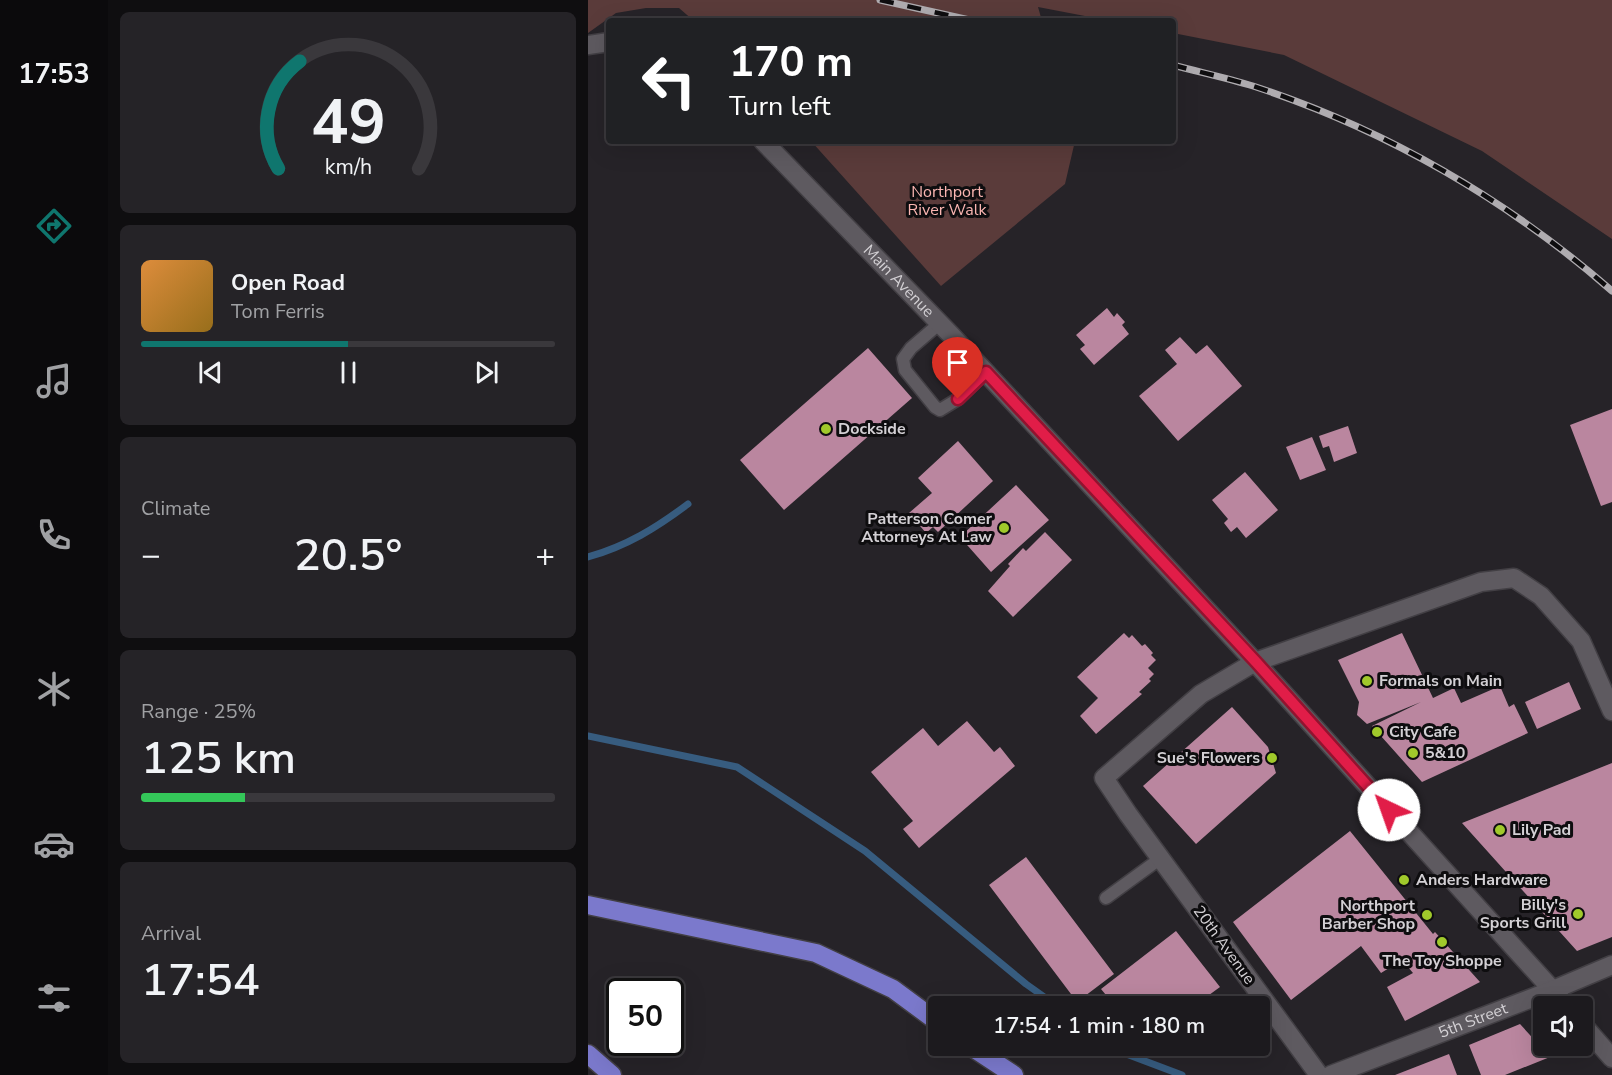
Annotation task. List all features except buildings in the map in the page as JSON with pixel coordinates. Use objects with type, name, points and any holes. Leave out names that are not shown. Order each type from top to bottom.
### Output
[{"type":"highway","points":[[588,905],[816,953],[892,988],[928,1015]]},
{"type":"highway","points":[[588,1054],[612,1075]]},
{"type":"highway","points":[[981,1056],[996,1069],[1014,1075]]},
{"type":"main road","points":[[588,45],[606,42]]},
{"type":"main road","name":"Main Avenue","points":[[766,144],[940,323],[1256,662],[1558,996]]},
{"type":"main road","points":[[1256,662],[1481,582],[1514,578],[1544,599],[1581,641],[1612,711]]},
{"type":"main road","name":"20th Avenue","points":[[1256,662],[1201,694],[1104,778],[1319,1075]]},
{"type":"main road","name":"5th Street","points":[[1331,1075],[1612,965]]},
{"type":"main road","points":[[1593,1036],[1612,1058]]},
{"type":"lane","points":[[940,323],[911,348],[903,359],[905,370],[934,407],[940,410],[958,399],[986,372]]},
{"type":"lane","points":[[1106,898],[1161,858]]},
{"type":"green space","points":[[588,0],[1612,0],[1612,239],[1482,151],[1284,55],[1176,34],[1176,18],[1095,18],[1038,7],[1041,18],[691,18],[679,8],[646,8],[616,13],[588,33]]},
{"type":"green space","name":"Northport River Walk","points":[[814,144],[1074,144],[1065,184],[941,286]]},
{"type":"waterway","points":[[588,557],[641,535],[688,504]]},
{"type":"waterway","points":[[588,736],[737,767],[865,851],[1043,996]]},
{"type":"waterway","points":[[1132,1056],[1182,1075]]},
{"type":"railway","points":[[880,0],[961,18]]},
{"type":"railway","points":[[1176,66],[1233,80],[1302,103],[1397,146],[1488,197],[1572,258],[1612,291]]},
{"type":"place","name":"Dockside","points":[[826,429]]},
{"type":"place","name":"Patterson Comer Attorneys At Law","points":[[1004,528]]},
{"type":"place","name":"Formals on Main","points":[[1367,681]]},
{"type":"place","name":"City Cafe","points":[[1377,732]]},
{"type":"place","name":"5&10","points":[[1413,753]]},
{"type":"place","name":"Sue's Flowers","points":[[1272,758]]},
{"type":"place","name":"Lily Pad","points":[[1500,830]]},
{"type":"place","name":"Anders Hardware","points":[[1404,880]]},
{"type":"place","name":"Billy's Sports Grill","points":[[1578,914]]},
{"type":"place","name":"Northport Barber Shop","points":[[1427,915]]},
{"type":"place","name":"The Toy Shoppe","points":[[1442,942]]},
{"type":"route","points":[[958,399],[986,372],[1256,662],[1389,810]]}]
